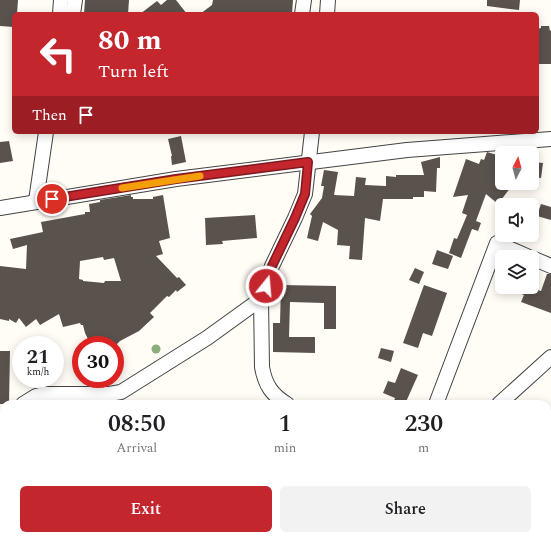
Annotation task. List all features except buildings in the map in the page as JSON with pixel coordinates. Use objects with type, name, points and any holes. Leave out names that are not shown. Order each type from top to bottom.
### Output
[{"type":"street","points":[[60,12],[61,0]]},
{"type":"street","points":[[74,12],[75,0]]},
{"type":"street","points":[[302,12],[304,0]]},
{"type":"street","points":[[327,12],[328,0]]},
{"type":"street","points":[[36,202],[46,134]]},
{"type":"street","points":[[281,400],[269,388],[264,378],[262,367],[261,299],[272,266],[305,194],[312,134]]},
{"type":"street","points":[[0,208],[176,179],[308,162],[407,150],[551,139]]},
{"type":"street","points":[[438,400],[497,243],[513,250]]},
{"type":"street","points":[[539,261],[551,266]]},
{"type":"street","points":[[30,400],[36,396],[44,394],[110,394],[121,392],[208,338],[261,299]]},
{"type":"street","points":[[503,400],[551,356]]},
{"type":"slow traffic","points":[[122,188],[200,176]]},
{"type":"route","points":[[52,199],[176,179],[308,162],[305,194],[268,275],[266,286]]}]
